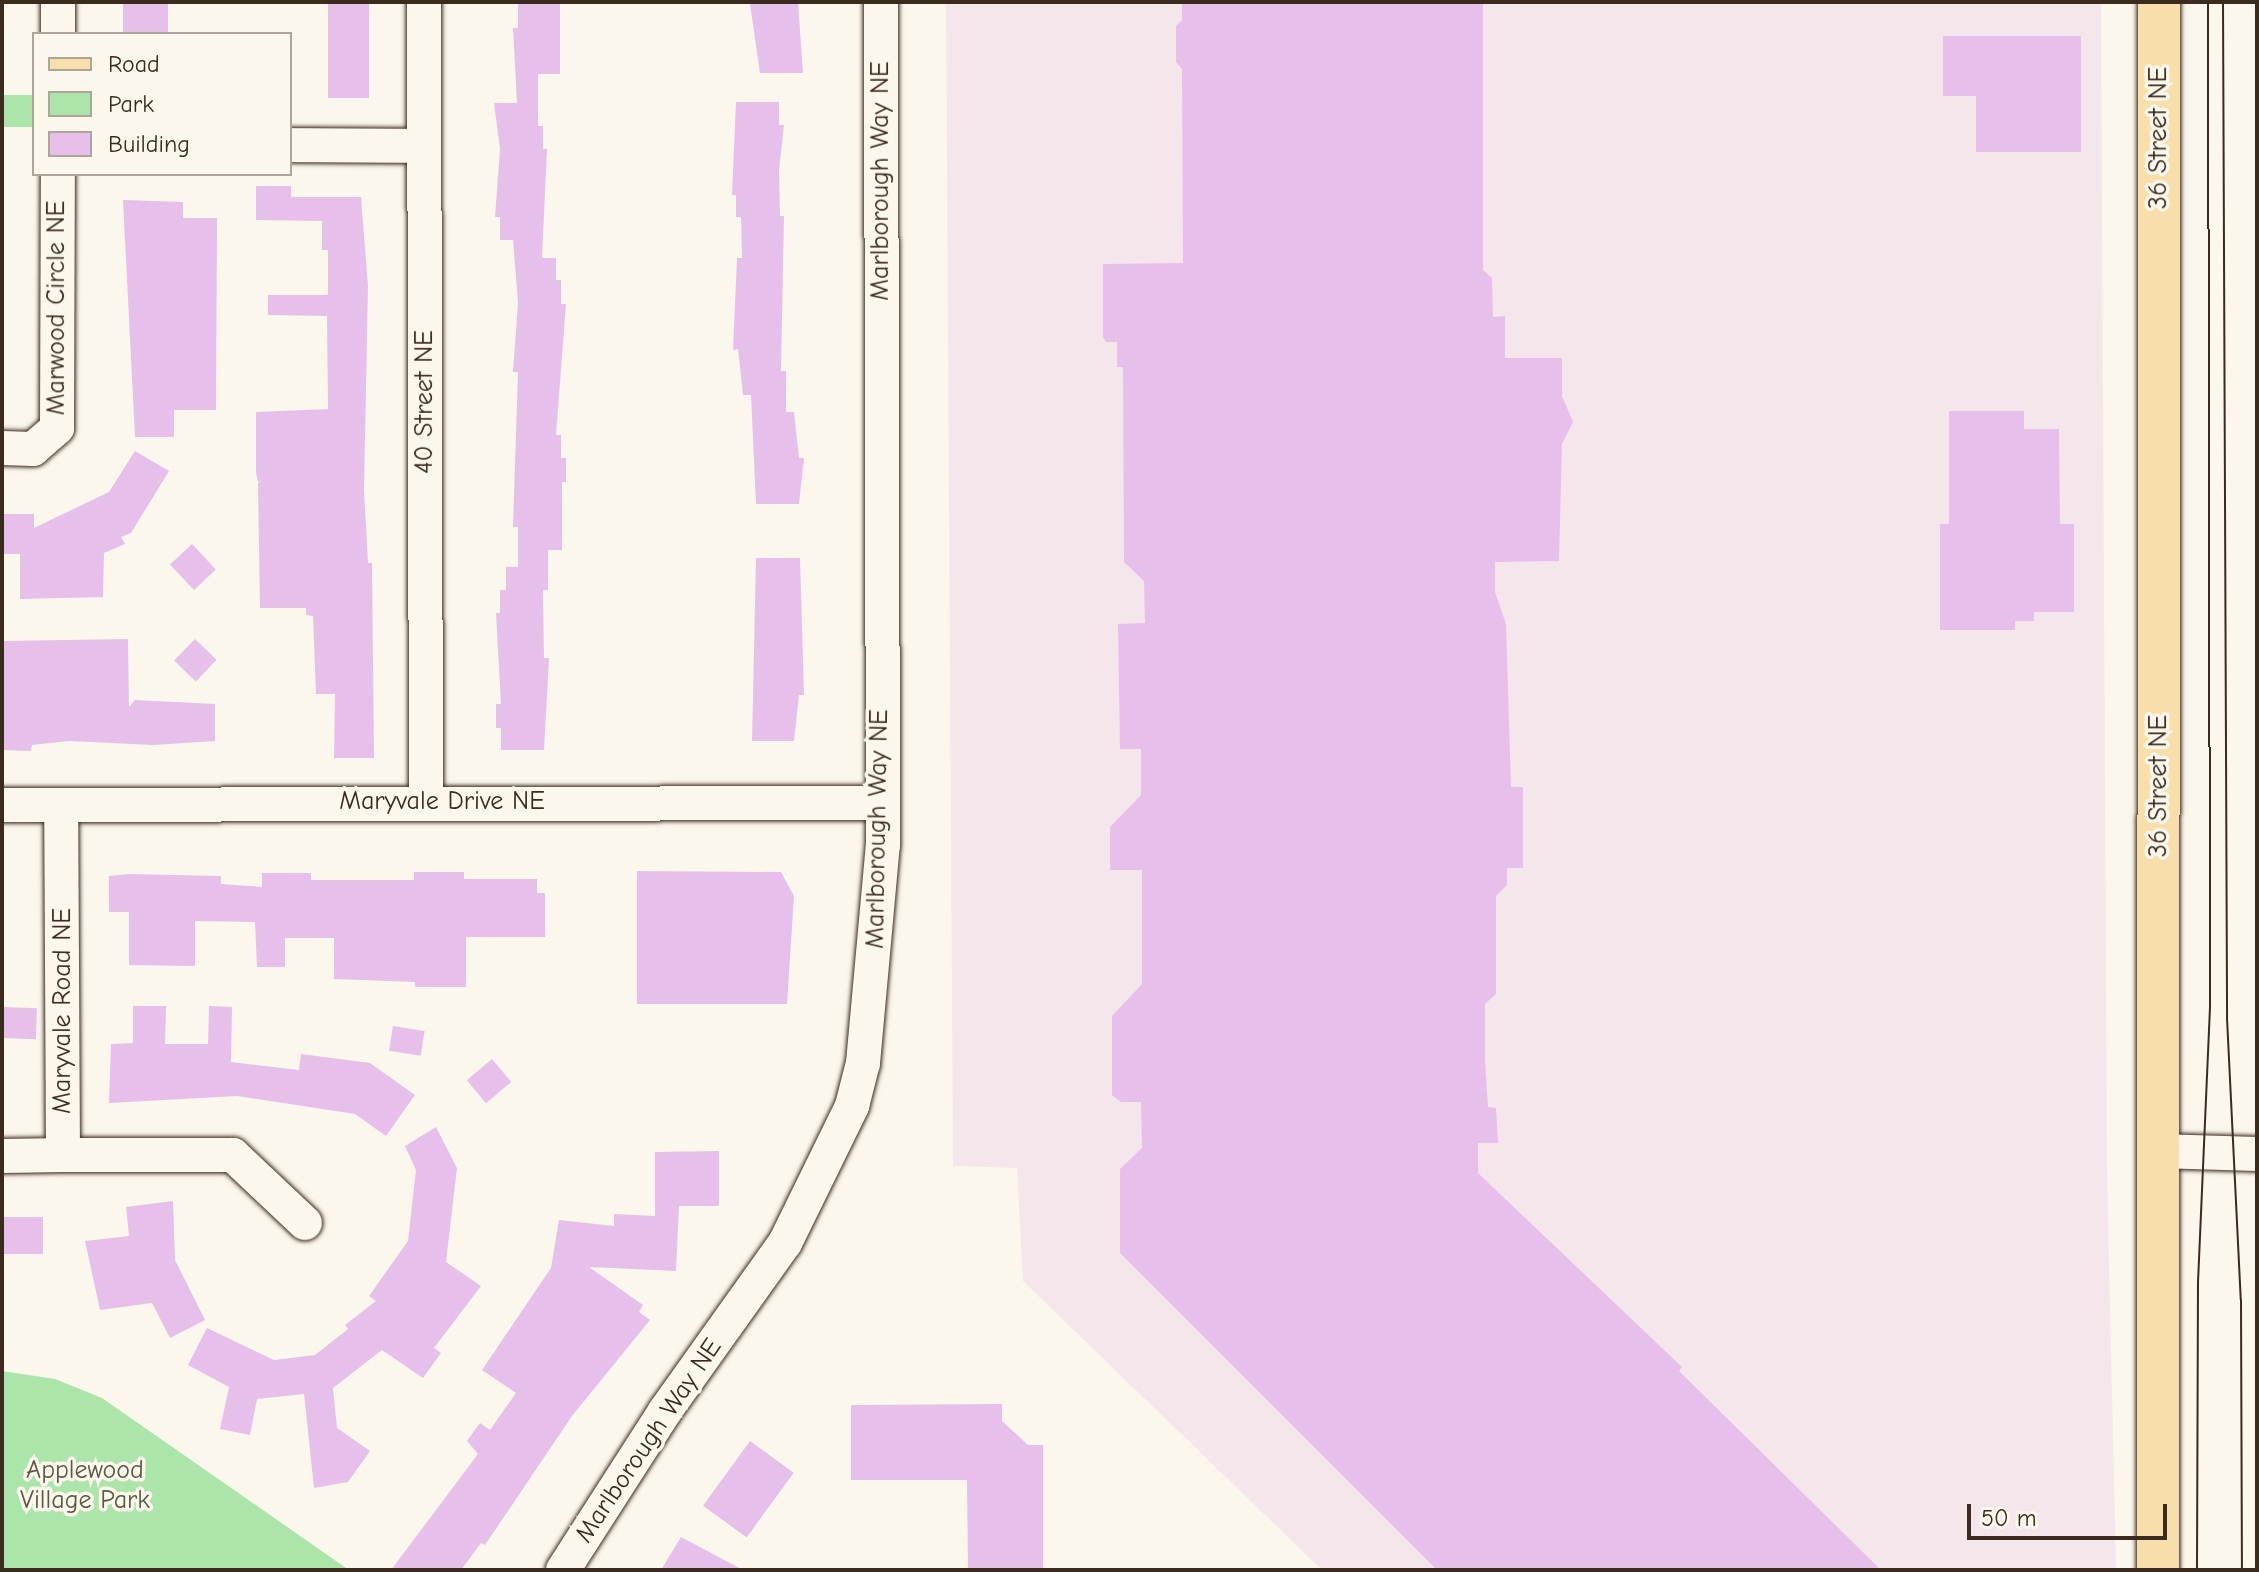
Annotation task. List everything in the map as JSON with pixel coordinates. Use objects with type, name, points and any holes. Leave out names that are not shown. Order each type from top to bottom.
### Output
[{"type":"main road","name":"36 Street NE","points":[[2158,1570],[2159,2]]},
{"type":"street","points":[[58,2],[58,32]]},
{"type":"street","name":"40 Street NE","points":[[424,2],[426,802]]},
{"type":"street","name":"Marlborough Way NE","points":[[563,1570],[665,1411],[785,1243],[852,1106],[877,948],[882,803],[881,2]]},
{"type":"street","points":[[292,145],[424,146]]},
{"type":"street","name":"Marwood Circle NE","points":[[2,448],[33,449],[57,428],[58,176]]},
{"type":"street","name":"Maryvale Drive NE","points":[[2,805],[882,803]]},
{"type":"street","name":"Maryvale Road NE","points":[[61,806],[63,1155]]},
{"type":"street","points":[[2158,1151],[2257,1154]]},
{"type":"street","points":[[2,1156],[233,1155],[305,1223]]},
{"type":"shaded area","points":[[946,2],[2101,2],[2107,1174],[2116,1570],[1322,1570],[1023,1281],[1017,1168],[953,1166]]},
{"type":"green space","points":[[2,95],[32,95],[32,127],[2,127]]},
{"type":"green space","name":"Applewood Village Park","points":[[2,1371],[55,1379],[102,1398],[349,1570],[2,1570]]},
{"type":"building","points":[[123,2],[168,2],[168,32],[123,32]]},
{"type":"building","points":[[328,2],[369,2],[369,98],[328,98]]},
{"type":"building","points":[[560,2],[560,74],[538,74],[538,126],[543,126],[543,149],[547,149],[542,258],[556,258],[556,280],[561,280],[561,304],[566,304],[556,435],[561,435],[561,458],[566,458],[566,482],[562,482],[562,550],[548,550],[548,590],[543,590],[544,658],[549,658],[544,750],[501,750],[501,728],[496,728],[496,704],[501,704],[496,613],[500,613],[500,590],[506,590],[506,567],[518,567],[518,527],[513,527],[518,372],[513,372],[518,303],[513,240],[500,240],[500,217],[495,217],[500,149],[494,103],[517,103],[513,28],[518,28],[518,4]]},
{"type":"building","points":[[798,2],[803,73],[760,73],[750,4]]},
{"type":"building","points":[[1182,2],[1483,2],[1483,270],[1492,278],[1493,317],[1505,316],[1505,358],[1562,358],[1562,396],[1573,422],[1562,444],[1559,561],[1495,562],[1495,592],[1506,624],[1511,787],[1523,787],[1523,868],[1507,868],[1507,885],[1496,896],[1496,994],[1485,1004],[1485,1060],[1488,1107],[1496,1108],[1498,1143],[1478,1143],[1478,1173],[1682,1367],[1679,1371],[1881,1570],[1437,1570],[1120,1253],[1120,1169],[1142,1148],[1141,1102],[1121,1102],[1112,1095],[1112,1016],[1142,984],[1142,870],[1110,870],[1110,827],[1141,795],[1141,749],[1120,749],[1118,624],[1145,623],[1144,581],[1124,562],[1123,367],[1117,367],[1117,342],[1106,342],[1103,337],[1103,264],[1183,263],[1182,69],[1176,62],[1176,26],[1182,20]]},
{"type":"building","points":[[1943,36],[2081,36],[2081,152],[1976,152],[1976,96],[1943,96]]},
{"type":"building","points":[[736,102],[779,102],[779,125],[784,125],[779,171],[780,216],[784,216],[781,371],[786,371],[786,412],[794,412],[799,458],[804,458],[799,504],[756,504],[751,395],[743,395],[738,349],[733,350],[737,258],[742,258],[741,217],[736,217],[736,195],[732,195]]},
{"type":"building","points":[[256,186],[291,186],[291,197],[361,197],[368,286],[364,490],[368,563],[372,563],[374,758],[334,758],[335,694],[316,694],[313,616],[306,615],[306,608],[260,608],[258,483],[262,480],[258,482],[256,473],[256,412],[328,409],[327,316],[268,315],[268,295],[328,295],[328,250],[322,250],[322,221],[256,220]]},
{"type":"building","points":[[123,200],[183,202],[183,218],[217,218],[216,410],[174,410],[174,437],[135,437]]},
{"type":"building","points":[[1949,411],[2024,411],[2024,429],[2059,429],[2060,524],[2074,524],[2074,612],[2034,612],[2034,621],[2015,621],[2015,630],[1940,630],[1940,524],[1949,524]]},
{"type":"building","points":[[135,451],[169,471],[131,533],[121,537],[125,544],[104,553],[103,597],[20,599],[20,554],[2,554],[2,514],[34,514],[34,528],[109,492]]},
{"type":"building","points":[[192,544],[216,570],[194,590],[170,564]]},
{"type":"building","points":[[756,558],[800,558],[804,695],[799,695],[794,741],[752,741]]},
{"type":"building","points":[[128,639],[129,707],[135,700],[215,704],[215,741],[154,745],[69,741],[32,745],[31,751],[2,750],[2,641]]},
{"type":"building","points":[[195,639],[217,660],[196,681],[174,661]]},
{"type":"building","points":[[637,871],[781,872],[794,896],[787,1004],[637,1004]]},
{"type":"building","points":[[414,872],[464,872],[464,879],[537,879],[537,893],[545,893],[545,937],[466,937],[466,987],[415,987],[415,982],[334,979],[334,938],[285,938],[285,967],[257,967],[255,922],[195,921],[195,966],[129,965],[129,912],[109,912],[109,876],[221,876],[221,884],[262,887],[262,873],[311,873],[311,880],[414,880]]},
{"type":"building","points":[[133,1006],[166,1006],[165,1044],[208,1044],[209,1006],[232,1007],[231,1062],[299,1070],[301,1054],[370,1063],[415,1095],[386,1136],[355,1114],[237,1096],[109,1103],[111,1044],[133,1043]]},
{"type":"building","points":[[4,1007],[37,1008],[36,1039],[3,1038]]},
{"type":"building","points":[[393,1026],[425,1031],[421,1056],[389,1051]]},
{"type":"building","points":[[492,1059],[511,1082],[486,1103],[467,1080]]},
{"type":"building","points":[[436,1127],[457,1168],[446,1262],[481,1286],[434,1348],[441,1353],[423,1378],[382,1350],[333,1388],[337,1428],[370,1451],[348,1482],[314,1488],[304,1394],[257,1399],[250,1435],[220,1429],[229,1387],[188,1365],[207,1328],[274,1360],[315,1355],[348,1329],[345,1325],[376,1301],[369,1296],[408,1241],[416,1170],[405,1146]]},
{"type":"building","points":[[719,1151],[719,1206],[679,1206],[676,1271],[589,1267],[643,1305],[639,1312],[650,1320],[572,1416],[485,1545],[481,1543],[461,1570],[391,1570],[478,1454],[467,1441],[480,1423],[490,1430],[516,1393],[482,1370],[551,1268],[559,1220],[614,1226],[614,1214],[655,1216],[655,1152]]},
{"type":"building","points":[[173,1201],[175,1260],[205,1320],[170,1338],[152,1303],[100,1310],[85,1241],[129,1236],[126,1207]]},
{"type":"building","points":[[2,1217],[43,1217],[43,1254],[2,1254]]},
{"type":"building","points":[[1002,1404],[1002,1421],[1028,1445],[1043,1445],[1043,1570],[968,1570],[967,1480],[851,1480],[851,1405]]},
{"type":"building","points":[[750,1441],[794,1473],[747,1537],[703,1506]]},
{"type":"building","points":[[681,1537],[743,1570],[661,1570]]},
{"type":"tram line","points":[[2197,1570],[2198,1282],[2210,1005],[2208,2]]},
{"type":"tram line","points":[[2223,2],[2227,1018],[2241,1300],[2242,1570]]}]
